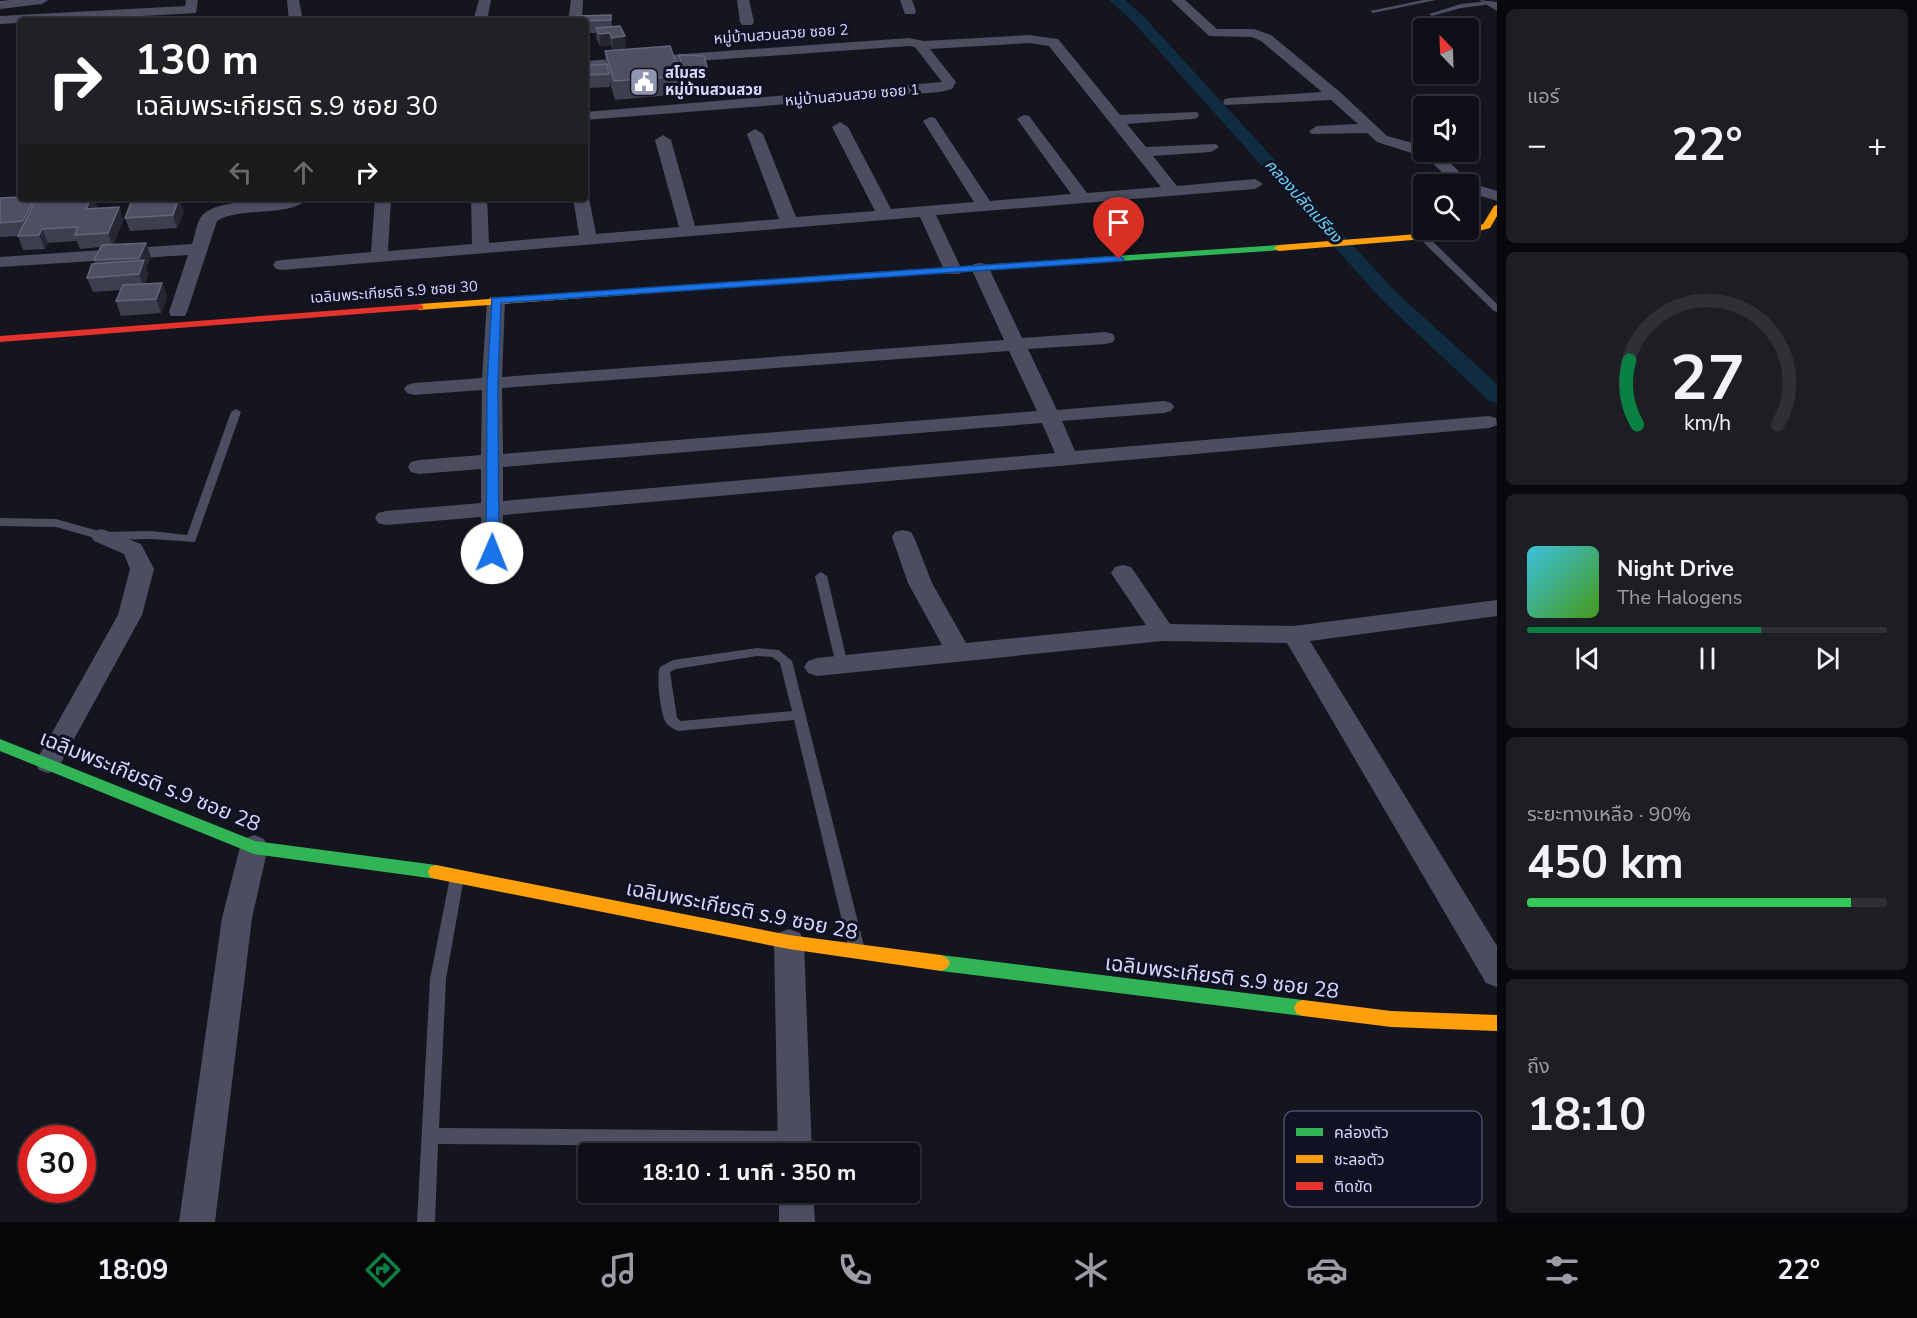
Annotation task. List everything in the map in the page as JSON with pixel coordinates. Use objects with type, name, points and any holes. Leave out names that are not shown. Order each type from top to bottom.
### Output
[{"type":"street","points":[[0,5],[42,0]]},
{"type":"street","points":[[293,0],[296,18]]},
{"type":"street","points":[[481,18],[484,0]]},
{"type":"street","points":[[575,18],[577,0]]},
{"type":"street","points":[[743,0],[747,22]]},
{"type":"street","points":[[1177,0],[1214,33],[1245,32],[1266,38],[1335,95],[1382,139],[1413,148]]},
{"type":"street","points":[[38,18],[190,10]]},
{"type":"street","points":[[0,20],[18,19]]},
{"type":"street","name":"หมู่บ้านสวนสวย ซอย 2","points":[[588,66],[909,42],[921,45],[1029,39],[1053,42],[1115,120]]},
{"type":"street","name":"หมู่บ้านสวนสวย ซอย 1","points":[[588,116],[947,86],[949,82],[921,45]]},
{"type":"street","points":[[1230,102],[1335,95]]},
{"type":"street","points":[[1115,120],[1191,115]]},
{"type":"street","points":[[1024,119],[1082,198]]},
{"type":"street","points":[[1115,120],[1173,191]]},
{"type":"street","points":[[930,121],[985,206]]},
{"type":"street","points":[[840,127],[886,215]]},
{"type":"street","points":[[1317,131],[1372,128]]},
{"type":"street","points":[[755,134],[789,222]]},
{"type":"street","points":[[663,140],[688,230]]},
{"type":"street","points":[[1142,152],[1211,147]]},
{"type":"street","points":[[1440,162],[1453,174]]},
{"type":"street","points":[[282,265],[1255,184]]},
{"type":"street","points":[[1479,190],[1497,196]]},
{"type":"street","points":[[178,312],[206,223],[212,215],[227,210],[293,201]]},
{"type":"street","points":[[379,256],[382,201]]},
{"type":"street","points":[[478,201],[482,249]]},
{"type":"street","points":[[582,201],[588,239]]},
{"type":"street","name":"เฉลิมพระเกียรติ ร.9 ซอย 30","points":[[1479,229],[1487,226],[1497,208]]},
{"type":"street","points":[[926,211],[953,270]]},
{"type":"street","name":"เฉลิมพระเกียรติ ร.9 ซอย 30","points":[[0,339],[495,301],[1306,248],[1413,238]]},
{"type":"street","points":[[0,262],[198,249]]},
{"type":"street","points":[[980,268],[1014,345],[1051,417],[1068,460]]},
{"type":"street","points":[[492,553],[492,383],[495,301]]},
{"type":"street","points":[[414,389],[1106,338]]},
{"type":"street","points":[[419,467],[1164,407]]},
{"type":"street","points":[[386,518],[1489,422]]},
{"type":"street","points":[[48,763],[130,615],[142,569],[133,549],[102,536]]},
{"type":"street","points":[[903,537],[920,583],[959,653]]},
{"type":"street","points":[[1123,573],[1163,632]]},
{"type":"street","points":[[817,667],[1163,632],[1294,634],[1497,609]]},
{"type":"street","points":[[1294,634],[1497,973]]},
{"type":"street","name":"เฉลิมพระเกียรติ ร.9 ซอย 28","points":[[0,745],[254,847],[458,875],[789,942],[858,953],[1391,1019],[1497,1023]]},
{"type":"street","points":[[197,1222],[237,918],[254,847]]},
{"type":"street","points":[[789,942],[795,1143]]},
{"type":"street","points":[[796,1203],[797,1222]]},
{"type":"lane","points":[[1373,11],[1433,0]]},
{"type":"lane","points":[[1432,14],[1461,6],[1491,3]]},
{"type":"lane","points":[[1426,240],[1497,309]]},
{"type":"lane","points":[[0,522],[56,524],[102,536],[151,535],[191,539],[236,412]]},
{"type":"lane","points":[[821,576],[842,665]]},
{"type":"lane","points":[[800,716],[679,726],[671,720],[663,677],[664,670],[673,665],[757,652],[775,653],[786,661],[800,716],[858,953]]},
{"type":"lane","points":[[426,1222],[438,978],[458,875]]},
{"type":"lane","points":[[430,1136],[686,1143]]},
{"type":"building","points":[[611,15],[611,20],[588,21],[588,18],[577,18],[577,16]]},
{"type":"building","points":[[620,26],[625,36],[612,38],[610,33],[599,34],[596,28]]},
{"type":"building","points":[[670,46],[681,76],[614,81],[605,51]]},
{"type":"building","points":[[679,55],[704,56],[707,67],[683,69]]},
{"type":"building","points":[[607,64],[609,74],[588,75],[588,66]]},
{"type":"building","points":[[18,197],[18,201],[33,201],[23,221],[0,223],[0,198]]},
{"type":"building","points":[[36,201],[90,201],[86,209],[119,207],[108,233],[75,235],[78,227],[42,229],[39,235],[18,236]]},
{"type":"building","points":[[132,201],[178,201],[173,215],[125,218]]},
{"type":"building","points":[[146,243],[139,258],[94,260],[102,245]]},
{"type":"building","points":[[144,260],[139,274],[87,278],[92,264]]},
{"type":"building","points":[[162,283],[156,299],[116,301],[123,285]]},
{"type":"waterway","name":"คลองปลัดเปรียง","points":[[1116,0],[1139,20],[1388,295],[1497,396]]},
{"type":"traffic: fast","points":[[831,278],[1279,248]]},
{"type":"traffic: fast","points":[[0,745],[254,847],[436,872]]},
{"type":"traffic: fast","points":[[941,963],[1303,1008]]},
{"type":"traffic: slow","points":[[1279,248],[1461,233],[1487,226],[1497,208]]},
{"type":"traffic: slow","points":[[419,307],[831,278]]},
{"type":"traffic: slow","points":[[436,872],[789,942],[941,963]]},
{"type":"traffic: slow","points":[[1303,1008],[1391,1019],[1497,1023]]},
{"type":"traffic: jam","points":[[0,339],[419,307]]},
{"type":"place","name":"สโมสร หมู่บ้านสวนสวย","points":[[644,82]]},
{"type":"route","points":[[492,553],[492,383],[495,301],[1119,259]]}]
